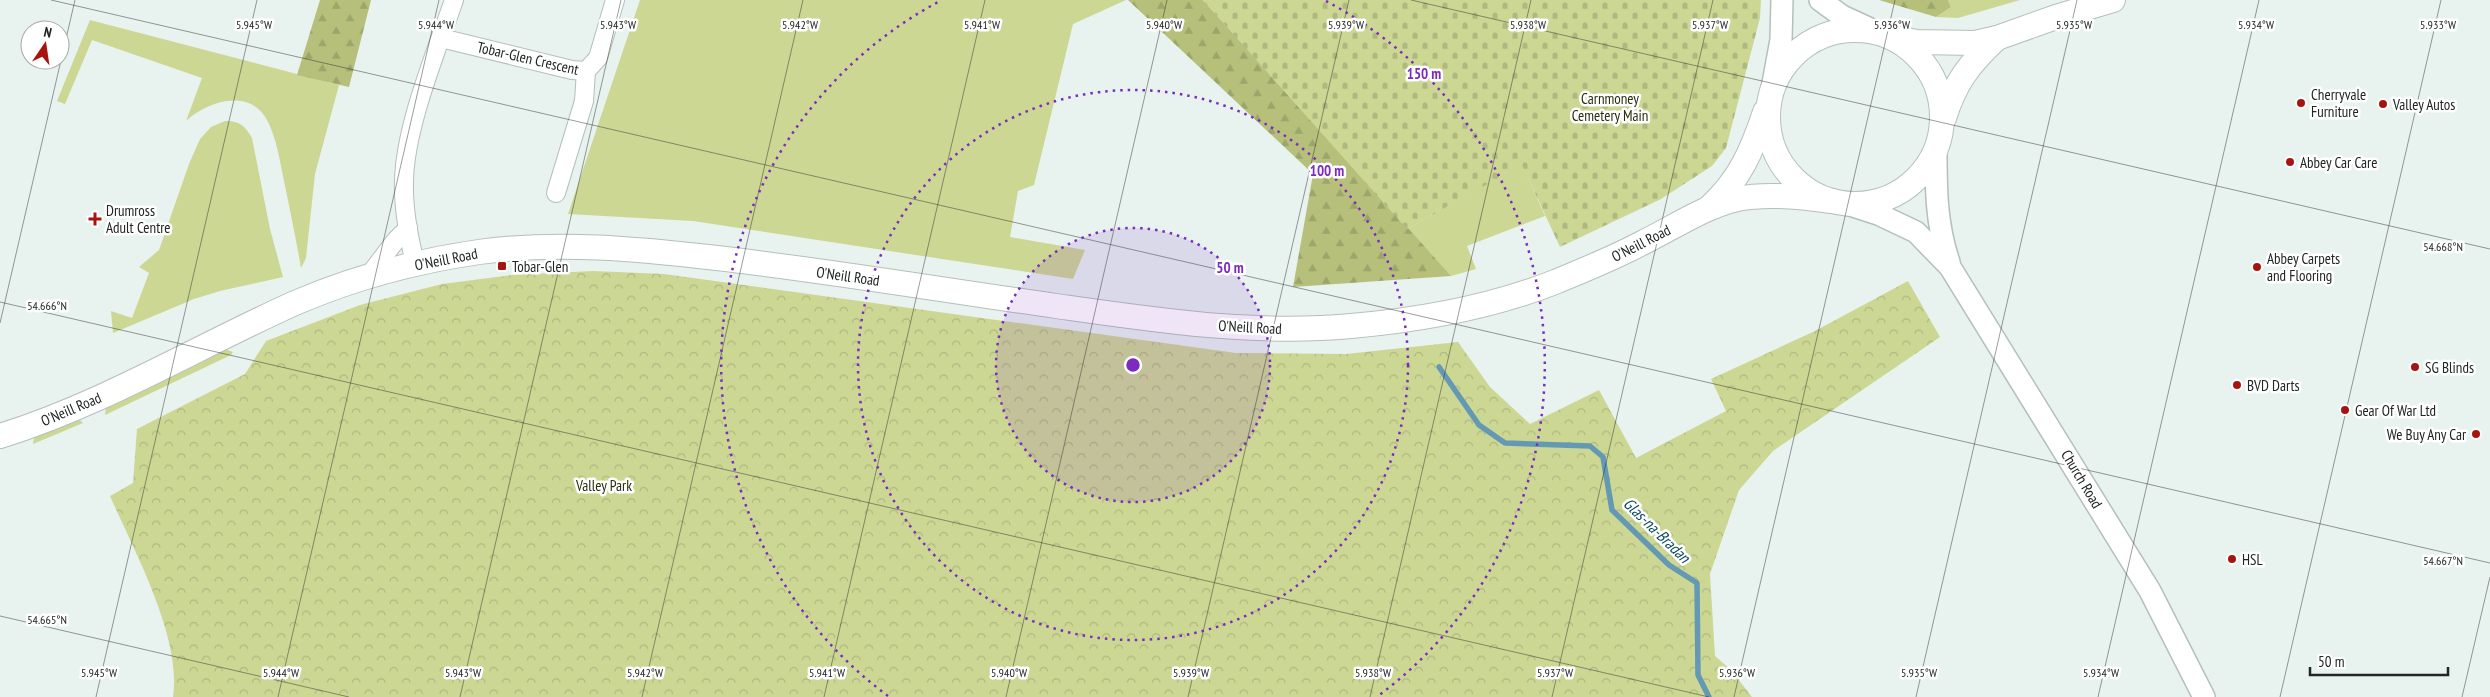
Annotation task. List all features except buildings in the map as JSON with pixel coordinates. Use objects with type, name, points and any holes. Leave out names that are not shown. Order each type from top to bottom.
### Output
[{"type":"main road","points":[[1997,38],[1969,65],[1955,87],[1939,138],[1927,166],[1915,180],[1899,192],[1872,202],[1838,202],[1814,194],[1798,183],[1785,170],[1776,153],[1770,135],[1768,116],[1770,96],[1778,76],[1790,60],[1805,46],[1822,36],[1841,31],[1862,30],[1917,42],[1975,43],[1997,38],[2056,17],[2113,0]]},
{"type":"main road","points":[[1882,35],[1901,44],[1917,56],[1928,71],[1937,88],[1942,107],[1939,138]]},
{"type":"main road","name":"O'Neill Road","points":[[1709,208],[1738,177],[1755,143],[1770,96]]},
{"type":"main road","name":"O'Neill Road","points":[[0,436],[48,420],[107,394],[298,302],[367,278],[415,264],[496,250],[606,248],[763,263],[1162,321],[1236,328],[1300,329],[1403,321],[1441,315],[1508,299],[1587,269],[1636,247],[1709,208],[1740,199],[1797,197],[1838,202]]},
{"type":"street","points":[[415,264],[408,228],[404,180],[407,149],[454,0]]},
{"type":"street","name":"Tobar-Glen Crescent","points":[[556,193],[584,101],[586,71],[598,58],[616,0]]},
{"type":"street","points":[[1770,96],[1781,40],[1782,0]]},
{"type":"street","points":[[1820,0],[1842,16],[1882,35]]},
{"type":"street","name":"Tobar-Glen Crescent","points":[[441,38],[572,70],[586,71]]},
{"type":"street","name":"Church Road","points":[[1939,138],[1937,214],[1942,241],[1950,267]]},
{"type":"street","name":"Church Road","points":[[1838,202],[1878,214],[1916,232],[1950,267],[2150,591],[2204,697]]},
{"type":"street","points":[[367,278],[396,240],[408,228]]},
{"type":"green space","points":[[320,0],[371,0],[349,87],[297,75]]},
{"type":"green space","points":[[640,0],[1126,0],[1073,24],[1034,185],[1018,191],[1010,237],[1085,250],[1073,279],[693,221],[568,214]]},
{"type":"green space","points":[[1128,0],[1203,0],[1451,276],[1293,287],[1313,174]]},
{"type":"green space","name":"Carnmoney Cemetery Main","points":[[1203,0],[1761,0],[1760,18],[1726,148],[1712,166],[1661,199],[1560,247],[1522,165],[1407,229]]},
{"type":"green space","points":[[1879,0],[1948,0],[1951,7],[1936,17]]},
{"type":"green space","points":[[1948,0],[2020,0],[1958,18],[1936,17],[1951,7]]},
{"type":"green space","points":[[90,20],[339,85],[315,174],[306,258],[301,268],[274,136],[268,122],[260,111],[251,104],[229,101],[217,103],[206,108],[186,121],[202,78],[92,40],[65,104],[57,101]]},
{"type":"green space","points":[[225,121],[242,125],[252,138],[270,229],[283,277],[220,291],[194,299],[113,333],[111,311],[132,318],[149,273],[139,267],[159,250],[189,164],[200,139],[211,127]]},
{"type":"green space","points":[[1522,164],[1545,216],[1467,246],[1476,269],[1451,276],[1407,229]]},
{"type":"green space","name":"Valley Park","points":[[593,271],[664,274],[1236,353],[1346,354],[1458,342],[1490,387],[1530,424],[1599,390],[1636,458],[1726,411],[1711,379],[1815,331],[1908,281],[1940,337],[1773,451],[1739,490],[1710,574],[1715,656],[1731,670],[1752,697],[173,697],[174,673],[163,622],[143,568],[110,496],[133,483],[137,429],[245,374],[266,341],[360,305],[442,284],[511,275]]},
{"type":"green space","points":[[225,349],[233,352],[231,355],[105,415],[106,408]]},
{"type":"green space","points":[[80,420],[83,423],[33,444],[34,437]]},
{"type":"waterway","name":"Glas-na-Bradan","points":[[1439,367],[1479,425],[1505,443],[1590,446],[1603,457],[1612,510],[1669,565],[1697,583],[1698,675],[1709,697]]},
{"type":"place","name":"Cherryvale Furniture","points":[[2301,103]]},
{"type":"place","name":"Valley Autos","points":[[2383,104]]},
{"type":"place","name":"Abbey Car Care","points":[[2290,162]]},
{"type":"place","name":"Drumross Adult Centre","points":[[95,219]]},
{"type":"place","name":"Tobar-Glen","points":[[502,266]]},
{"type":"place","name":"Abbey Carpets and Flooring","points":[[2257,267]]},
{"type":"place","name":"SG Blinds","points":[[2415,367]]},
{"type":"place","name":"BVD Darts","points":[[2237,385]]},
{"type":"place","name":"Gear Of War Ltd","points":[[2345,410]]},
{"type":"place","name":"We Buy Any Car","points":[[2476,434]]},
{"type":"place","name":"HSL","points":[[2232,559]]}]
